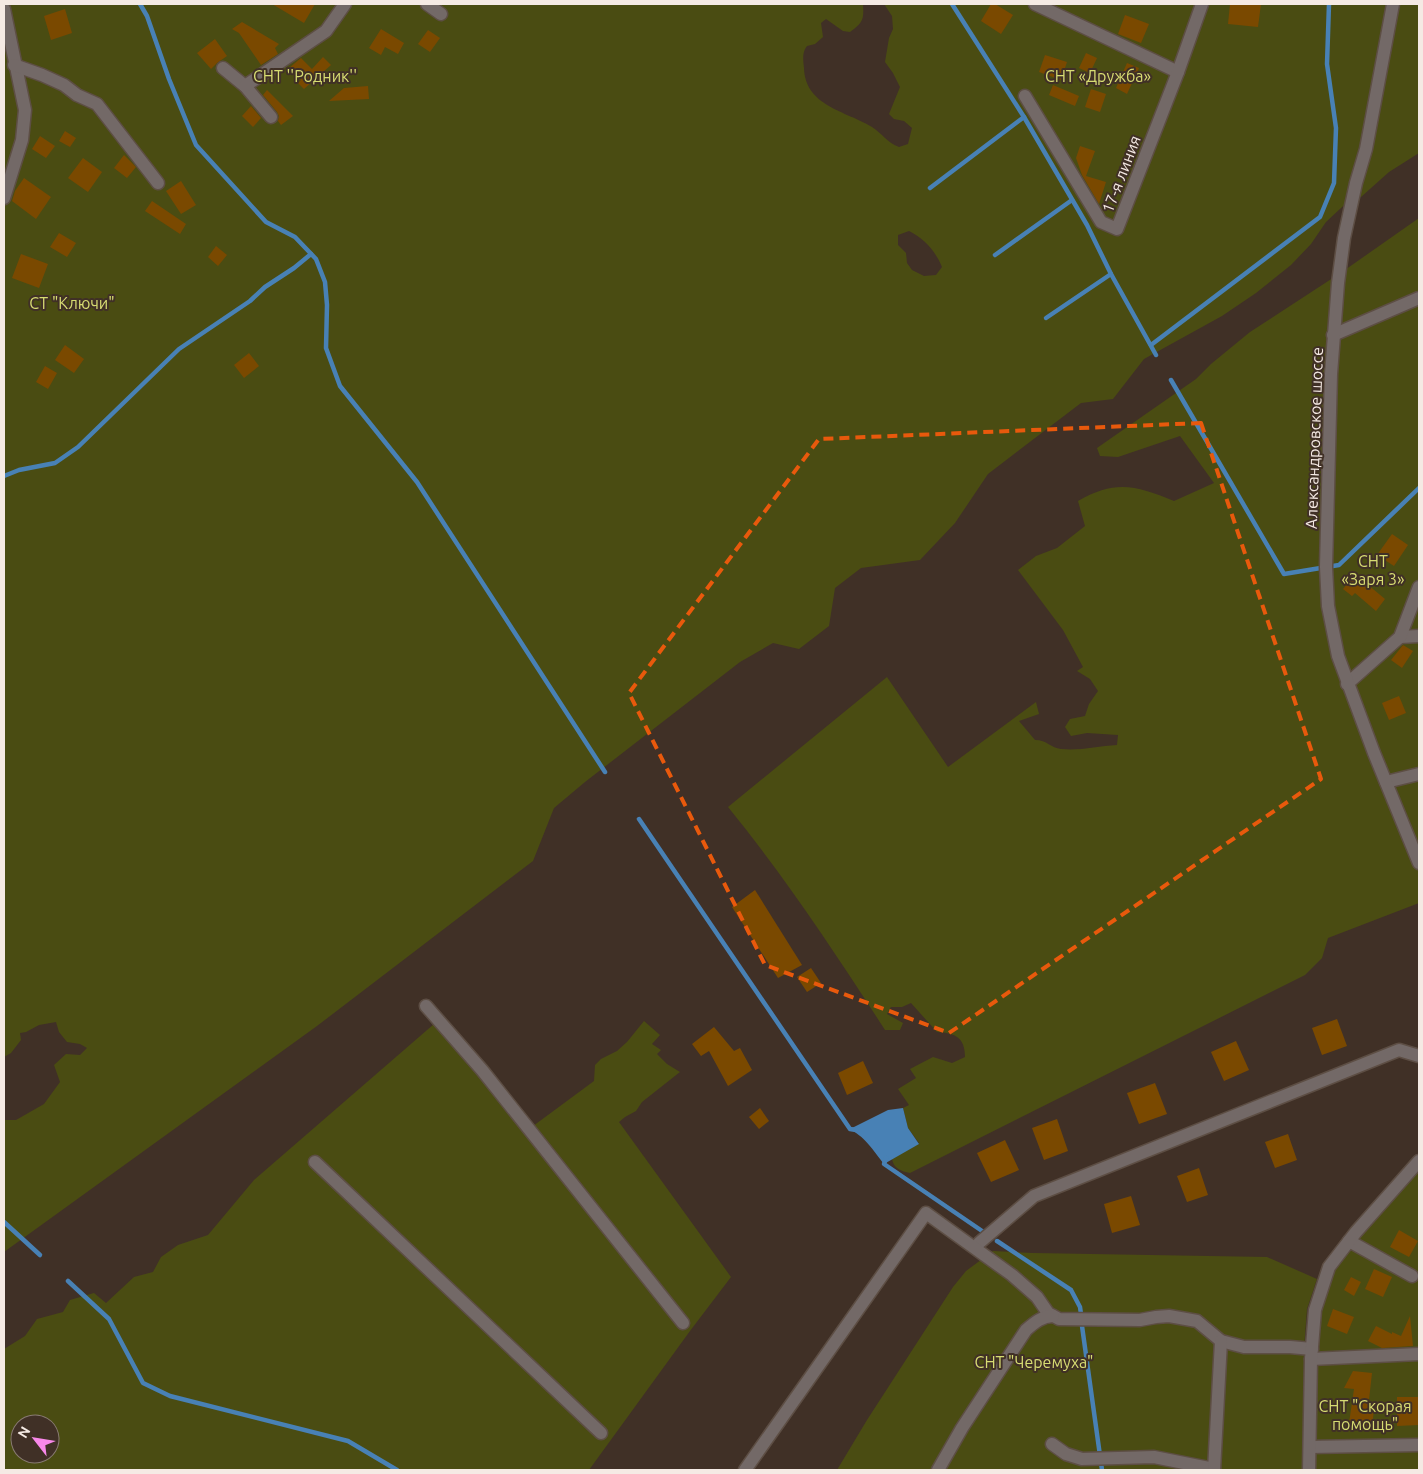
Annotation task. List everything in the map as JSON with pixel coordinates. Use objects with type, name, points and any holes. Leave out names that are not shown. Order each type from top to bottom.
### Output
[{"type":"street","points":[[246,86],[326,31],[345,4]]},
{"type":"street","points":[[427,4],[441,14]]},
{"type":"street","points":[[1035,4],[1178,72]]},
{"type":"street","name":"17-я линия","points":[[1025,96],[1101,222],[1118,234],[1202,4]]},
{"type":"street","name":"Александровское шоссе","points":[[1393,4],[1366,149],[1356,183],[1344,238],[1333,336],[1326,576],[1328,606],[1338,656],[1347,684],[1419,863]]},
{"type":"street","points":[[4,9],[24,110],[22,140],[4,198]]},
{"type":"street","points":[[14,65],[42,74],[77,95],[97,104],[158,183]]},
{"type":"street","points":[[224,68],[246,86],[271,117]]},
{"type":"street","points":[[1333,336],[1419,298]]},
{"type":"street","points":[[1347,684],[1400,637],[1419,587]]},
{"type":"street","points":[[1400,637],[1419,636]]},
{"type":"street","points":[[1386,782],[1419,774]]},
{"type":"street","points":[[426,1006],[482,1070],[683,1323]]},
{"type":"street","points":[[979,1243],[1034,1196],[1399,1050],[1419,1056]]},
{"type":"street","points":[[1310,1470],[1311,1354],[1315,1310],[1329,1267],[1349,1241],[1419,1161]]},
{"type":"street","points":[[315,1162],[601,1433]]},
{"type":"street","points":[[745,1470],[926,1213],[1012,1276],[1037,1297],[1048,1313],[1059,1319],[1140,1320],[1156,1316],[1170,1316],[1197,1322],[1221,1341],[1244,1346],[1290,1347],[1311,1354],[1419,1354]]},
{"type":"street","points":[[1349,1241],[1412,1276]]},
{"type":"street","points":[[938,1470],[962,1428],[1026,1330],[1046,1316],[1053,1316]]},
{"type":"street","points":[[1052,1444],[1066,1454],[1082,1459],[1154,1457],[1214,1470],[1221,1341]]},
{"type":"street","points":[[1310,1447],[1419,1445]]},
{"type":"highlighted area","points":[[1201,423],[1321,779],[949,1033],[765,965],[629,693],[819,439]]},
{"type":"green space","points":[[4,4],[863,4],[862,20],[850,32],[843,31],[826,19],[821,23],[823,37],[815,44],[805,48],[803,62],[806,81],[811,91],[819,99],[829,106],[872,127],[891,143],[899,147],[908,144],[912,128],[904,121],[894,119],[889,114],[900,87],[885,62],[889,38],[893,29],[892,16],[884,4],[1419,4],[1419,153],[1389,172],[1361,197],[1351,199],[1326,222],[1311,244],[1291,265],[1256,293],[1222,316],[1144,359],[1113,399],[1081,403],[988,474],[955,523],[920,560],[861,568],[835,588],[829,626],[799,649],[773,643],[740,662],[585,782],[554,808],[533,861],[317,1026],[4,1252],[4,1120],[16,1120],[44,1104],[60,1082],[54,1065],[66,1054],[80,1055],[87,1048],[80,1044],[67,1042],[59,1032],[56,1022],[39,1025],[20,1033],[21,1040],[11,1053],[4,1057]],"holes":[[[909,231],[920,237],[933,251],[942,267],[936,275],[924,276],[912,270],[907,263],[906,253],[898,245],[898,235]]]},
{"type":"green space","name":"СНТ «Заря 3»","points":[[1419,218],[1419,903],[1328,938],[1322,958],[1305,975],[910,1173],[898,1169],[892,1159],[919,1143],[908,1128],[903,1108],[909,1105],[898,1089],[916,1078],[910,1069],[933,1057],[952,1063],[965,1057],[963,1045],[954,1035],[937,1032],[911,1003],[902,1007],[891,1007],[887,1014],[903,1023],[900,1030],[885,1030],[809,916],[770,861],[728,807],[887,677],[948,767],[1036,702],[1039,714],[1019,721],[1035,740],[1043,741],[1058,748],[1068,749],[1117,745],[1118,735],[1087,733],[1071,736],[1065,727],[1070,719],[1085,716],[1089,704],[1098,691],[1090,679],[1077,671],[1083,667],[1063,630],[1018,570],[1036,556],[1057,548],[1085,526],[1078,501],[1092,494],[1115,487],[1126,487],[1149,492],[1174,501],[1214,483],[1180,436],[1118,457],[1100,456],[1097,448],[1196,379],[1250,332],[1342,272]]},
{"type":"green space","points":[[644,1021],[660,1035],[652,1044],[661,1050],[657,1054],[667,1064],[680,1072],[642,1102],[636,1111],[619,1122],[731,1277],[589,1470],[4,1470],[4,1349],[25,1336],[37,1319],[63,1312],[70,1300],[94,1293],[106,1303],[134,1277],[153,1272],[161,1257],[178,1245],[208,1235],[254,1180],[434,1024],[529,1129],[594,1081],[595,1065],[601,1059],[617,1051]]},
{"type":"green space","name":"СНТ \"Скорая помощь\"","points":[[1419,1160],[1419,1470],[1309,1470],[1311,1361],[1329,1267]]},
{"type":"green space","name":"СНТ \"Черемуха\"","points":[[993,1251],[1267,1257],[1317,1279],[1307,1309],[1304,1349],[1303,1470],[837,1470],[953,1287],[966,1271]]},
{"type":"water","points":[[903,1108],[908,1128],[919,1144],[884,1164],[865,1141],[850,1129],[888,1110]]},
{"type":"building","points":[[272,4],[315,4],[304,23]]},
{"type":"building","points":[[991,4],[995,4],[1013,15],[1001,34],[981,21]]},
{"type":"building","points":[[1230,4],[1261,4],[1258,27],[1228,24]]},
{"type":"building","points":[[65,9],[72,33],[51,40],[44,16]]},
{"type":"building","points":[[1125,15],[1149,24],[1141,43],[1118,34]]},
{"type":"building","points":[[242,22],[279,44],[275,48],[278,54],[261,65],[239,33],[232,29]]},
{"type":"building","points":[[381,29],[404,43],[398,54],[385,47],[381,55],[369,48]]},
{"type":"building","points":[[428,30],[440,38],[430,52],[418,44]]},
{"type":"building","points":[[215,39],[227,56],[211,69],[197,53]]},
{"type":"building","points":[[1086,53],[1097,58],[1090,73],[1079,68]]},
{"type":"building","points":[[1045,55],[1067,62],[1061,80],[1039,72]]},
{"type":"building","points":[[323,57],[331,65],[304,89],[298,83],[301,80],[289,68],[301,58],[312,69]]},
{"type":"building","points":[[1127,63],[1139,68],[1127,94],[1116,88]]},
{"type":"building","points":[[1053,85],[1079,96],[1075,106],[1049,95]]},
{"type":"building","points":[[368,86],[369,99],[329,101],[344,88]]},
{"type":"building","points":[[1091,89],[1106,94],[1100,112],[1085,107]]},
{"type":"building","points":[[267,90],[293,116],[281,125],[278,121],[279,116],[277,112],[263,95]]},
{"type":"building","points":[[251,106],[261,118],[253,127],[242,116]]},
{"type":"building","points":[[65,131],[76,138],[70,147],[59,141]]},
{"type":"building","points":[[40,136],[55,146],[46,158],[32,149]]},
{"type":"building","points":[[1080,146],[1095,151],[1086,176],[1106,182],[1099,204],[1082,175],[1076,158]]},
{"type":"building","points":[[124,155],[136,167],[127,178],[114,168]]},
{"type":"building","points":[[83,158],[102,172],[88,192],[68,178]]},
{"type":"building","points":[[24,178],[51,197],[36,219],[12,201],[15,191]]},
{"type":"building","points":[[181,181],[196,205],[181,214],[166,191]]},
{"type":"building","points":[[152,201],[186,224],[180,234],[145,211]]},
{"type":"building","points":[[59,233],[76,243],[67,257],[50,247]]},
{"type":"building","points":[[216,246],[227,255],[218,266],[208,257]]},
{"type":"building","points":[[21,254],[48,264],[39,288],[12,278]]},
{"type":"building","points":[[65,345],[84,359],[74,373],[55,360]]},
{"type":"building","points":[[249,353],[259,366],[244,378],[234,365]]},
{"type":"building","points":[[45,366],[57,373],[48,389],[36,382]]},
{"type":"building","points":[[1392,534],[1408,545],[1394,566],[1377,555]]},
{"type":"building","points":[[1354,576],[1385,599],[1376,611],[1355,593],[1352,596],[1343,589]]},
{"type":"building","points":[[1403,645],[1413,651],[1402,668],[1391,660]]},
{"type":"building","points":[[1399,696],[1406,713],[1389,720],[1382,703]]},
{"type":"building","points":[[755,890],[802,965],[778,978],[732,907]]},
{"type":"building","points":[[811,968],[821,983],[807,992],[797,977]]},
{"type":"building","points":[[1337,1019],[1347,1046],[1322,1055],[1312,1028]]},
{"type":"building","points":[[714,1027],[734,1051],[740,1048],[752,1070],[728,1086],[709,1051],[701,1056],[692,1044]]},
{"type":"building","points":[[1236,1041],[1249,1070],[1224,1081],[1211,1052]]},
{"type":"building","points":[[863,1061],[873,1083],[847,1095],[838,1073]]},
{"type":"building","points":[[1155,1083],[1167,1114],[1139,1124],[1127,1093]]},
{"type":"building","points":[[760,1108],[769,1121],[759,1129],[749,1117]]},
{"type":"building","points":[[1057,1119],[1068,1151],[1044,1160],[1032,1128]]},
{"type":"building","points":[[1288,1134],[1297,1160],[1275,1168],[1265,1142]]},
{"type":"building","points":[[1005,1140],[1019,1170],[991,1182],[977,1153]]},
{"type":"building","points":[[1199,1168],[1208,1195],[1187,1202],[1177,1176]]},
{"type":"building","points":[[1131,1196],[1140,1225],[1112,1233],[1104,1204]]},
{"type":"building","points":[[1399,1230],[1418,1241],[1409,1257],[1390,1247]]},
{"type":"building","points":[[1374,1269],[1392,1277],[1383,1297],[1365,1289]]},
{"type":"building","points":[[1351,1277],[1361,1282],[1354,1296],[1344,1290]]},
{"type":"building","points":[[1333,1309],[1354,1317],[1347,1334],[1327,1326]]},
{"type":"building","points":[[1410,1316],[1413,1346],[1382,1348],[1368,1341],[1376,1326],[1401,1336]]},
{"type":"building","points":[[1353,1371],[1372,1373],[1368,1409],[1374,1410],[1372,1426],[1349,1423],[1354,1389],[1344,1388]]},
{"type":"building","points":[[1397,1397],[1419,1397],[1419,1425],[1397,1426]]},
{"type":"waterway","points":[[140,4],[147,16],[169,79],[196,145],[266,222],[295,237],[316,259],[325,282],[327,305],[326,348],[340,386],[417,482],[605,772]]},
{"type":"waterway","points":[[952,4],[1024,117],[1087,225],[1111,274],[1156,355]]},
{"type":"waterway","points":[[1151,345],[1320,217],[1334,183],[1336,128],[1327,64],[1329,4]]},
{"type":"waterway","points":[[930,188],[1024,117]]},
{"type":"waterway","points":[[995,255],[1072,200]]},
{"type":"waterway","points":[[4,476],[19,470],[55,463],[78,447],[179,349],[250,301],[265,287],[311,254]]},
{"type":"waterway","points":[[1046,318],[1111,274]]},
{"type":"waterway","points":[[1171,380],[1284,574],[1339,565],[1419,488]]},
{"type":"waterway","points":[[639,819],[850,1129],[856,1130]]},
{"type":"waterway","points":[[886,1158],[884,1164],[985,1233]]},
{"type":"waterway","points":[[4,1222],[40,1255]]},
{"type":"waterway","points":[[997,1241],[1071,1290],[1080,1307],[1081,1314]]},
{"type":"waterway","points":[[68,1281],[109,1319],[143,1383],[170,1396],[348,1441],[397,1470]]},
{"type":"waterway","points":[[1082,1326],[1102,1470]]},
{"type":"park label","name":"СНТ ''Родник''","points":[[305,76]]},
{"type":"park label","name":"СНТ «Дружба»","points":[[1098,76]]},
{"type":"park label","name":"СТ \"Ключи\"","points":[[72,303]]}]
